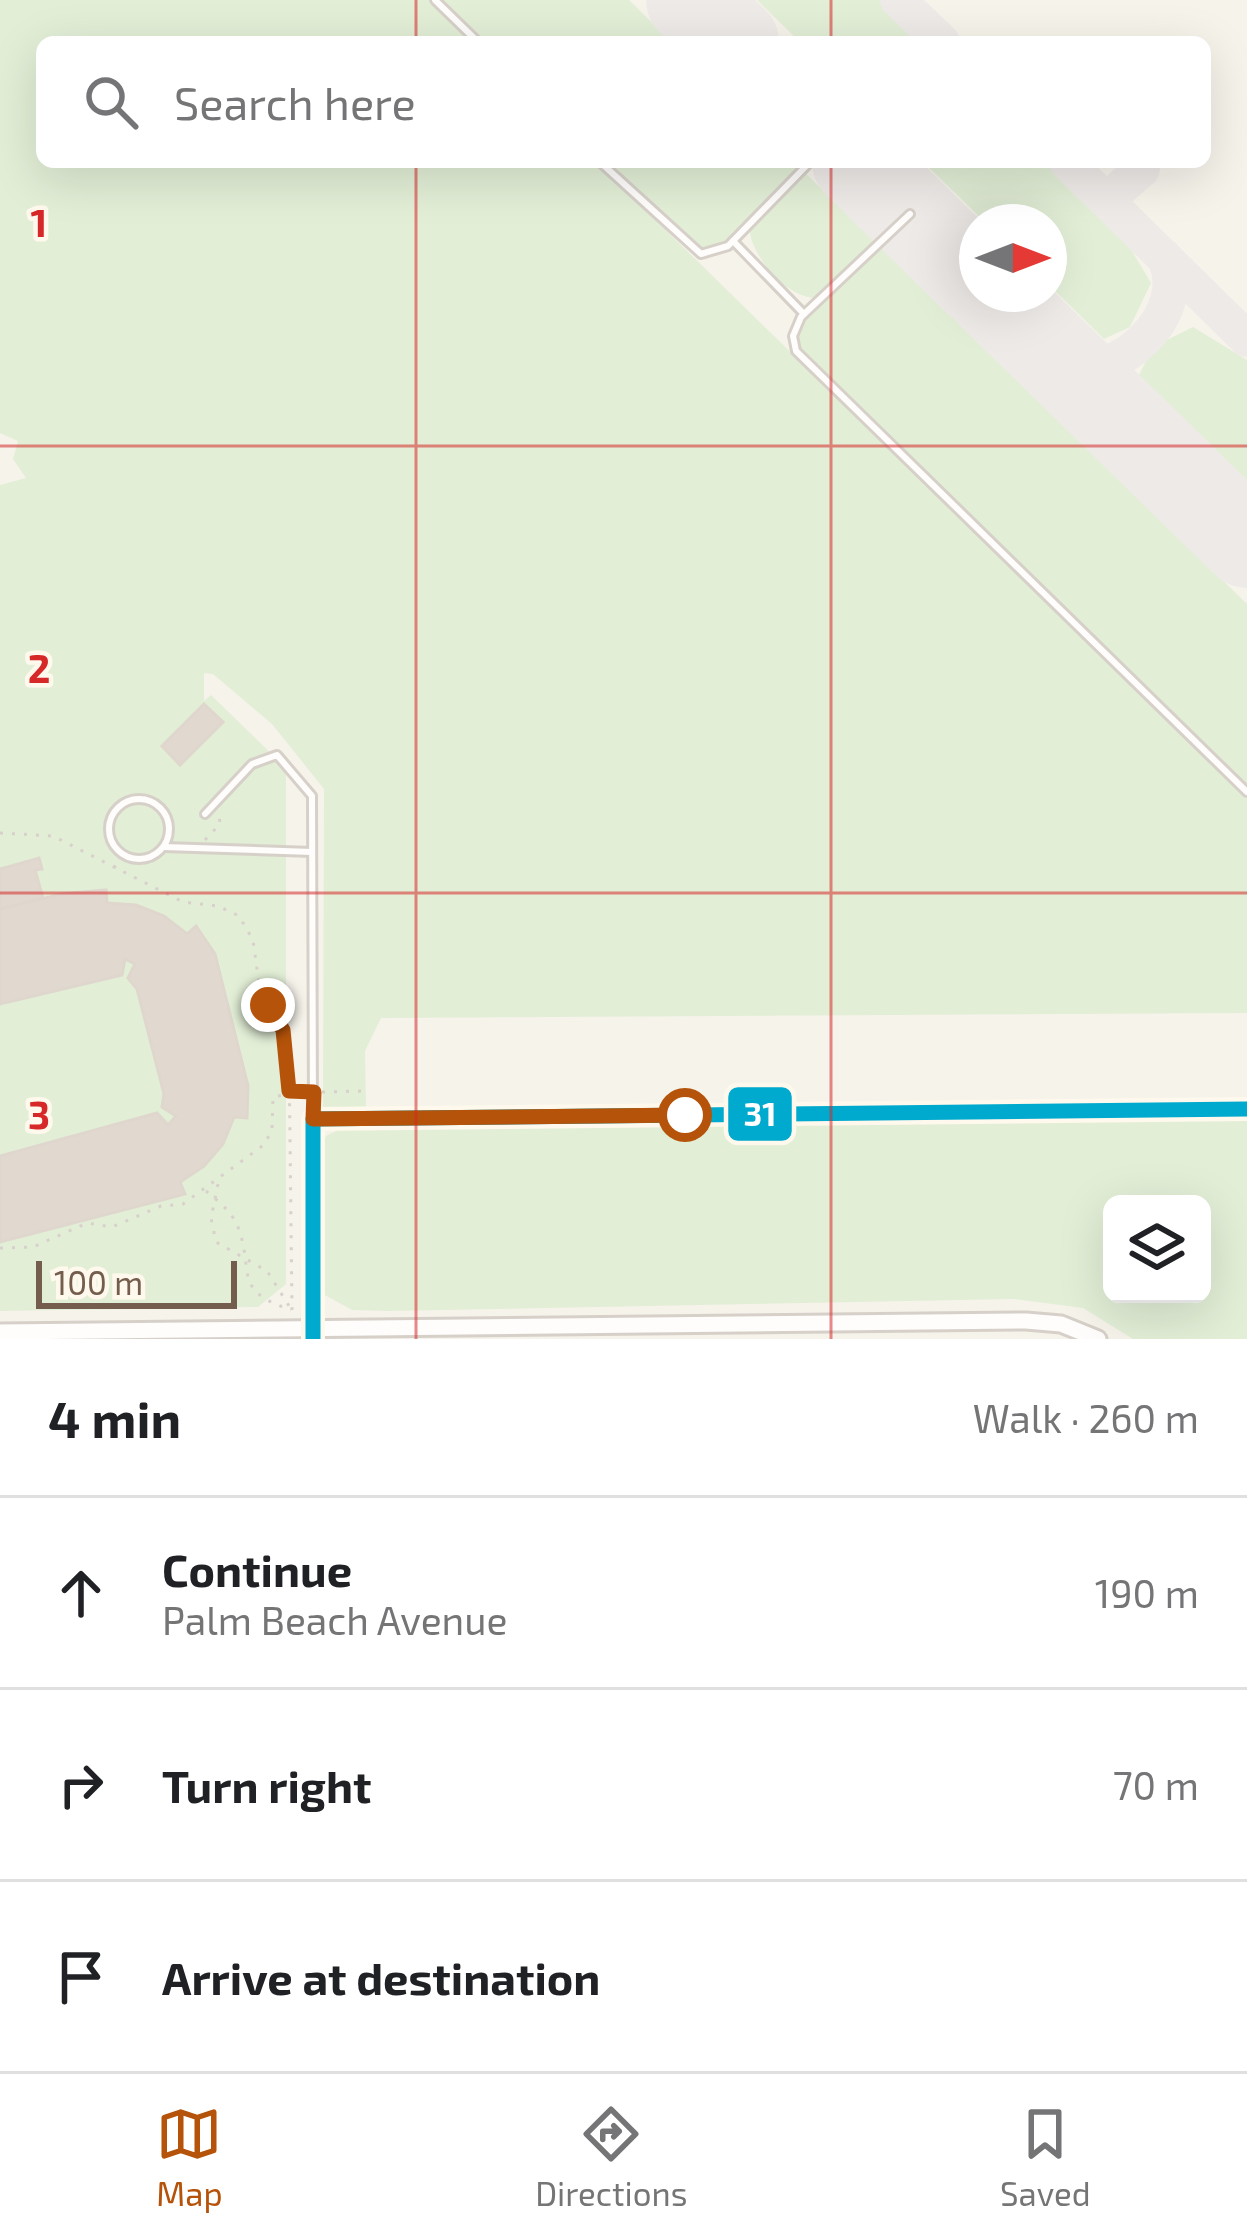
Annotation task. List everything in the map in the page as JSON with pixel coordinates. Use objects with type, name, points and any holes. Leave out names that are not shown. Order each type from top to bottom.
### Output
[{"type":"street","points":[[313,1334],[313,1119],[1247,1109]]},
{"type":"street","points":[[0,1332],[891,1331],[1049,1322],[1098,1339]]},
{"type":"lane","points":[[435,0],[472,36]]},
{"type":"lane","points":[[606,168],[694,252],[719,251],[733,241],[804,168]]},
{"type":"lane","points":[[910,214],[804,314],[793,336],[801,358],[1247,792]]},
{"type":"lane","points":[[733,241],[804,314]]},
{"type":"lane","points":[[205,814],[252,764],[278,755],[312,796],[313,1119]]},
{"type":"lane","points":[[164,847],[169,824],[164,812],[145,799],[121,805],[110,825],[123,854],[144,859],[164,847],[312,852]]},
{"type":"path","points":[[195,851],[220,824],[218,800]]},
{"type":"path","points":[[0,833],[53,836],[183,902],[229,909],[248,925],[260,991],[283,1030],[289,1091],[292,1310]]},
{"type":"path","points":[[114,868],[123,854]]},
{"type":"path","points":[[0,1248],[33,1247],[87,1223],[112,1226],[161,1206],[183,1204],[265,1144],[273,1123],[270,1102],[289,1091],[364,1091]]},
{"type":"path","points":[[219,1180],[213,1235],[227,1252],[267,1271],[292,1310]]},
{"type":"path","points":[[205,1190],[238,1228],[247,1281],[262,1299],[292,1310]]},
{"type":"green space","points":[[0,0],[429,0],[466,36],[36,36],[36,168],[602,168],[1247,798],[1247,1013],[381,1018],[365,1051],[366,1109],[323,1109],[324,789],[272,724],[213,674],[204,673],[204,701],[211,695],[286,768],[286,1284],[258,1307],[0,1311],[0,485],[26,478],[13,459],[18,441],[0,433]]},
{"type":"green space","points":[[435,0],[629,0],[666,36],[472,36]]},
{"type":"green space","points":[[757,0],[885,0],[921,36],[794,36]]},
{"type":"green space","points":[[606,168],[800,168],[1247,604],[1247,792],[796,351],[796,325],[818,298],[795,292],[772,274],[756,249],[749,225],[719,251],[694,252]]},
{"type":"green space","points":[[929,168],[1053,168],[1126,241],[1151,283],[1130,327],[1104,339],[1067,303],[1067,204],[966,204]]},
{"type":"green space","points":[[1193,327],[1247,360],[1247,480],[1139,375],[1153,347]]},
{"type":"green space","points":[[1247,1118],[1247,1339],[1133,1339],[1083,1308],[1014,1299],[352,1310],[323,1294],[322,1148],[326,1136],[340,1129]]},
{"type":"building","points":[[204,704],[223,722],[180,765],[162,746]]},
{"type":"building","points":[[39,858],[42,869],[35,870],[43,898],[0,909],[0,869]]},
{"type":"building","points":[[106,890],[107,903],[136,905],[164,916],[187,934],[196,926],[215,954],[248,1086],[247,1118],[234,1117],[223,1144],[204,1166],[180,1182],[185,1194],[0,1242],[0,1156],[157,1113],[168,1125],[176,1116],[162,1107],[164,1094],[137,989],[128,978],[135,964],[125,959],[122,975],[0,1004],[0,909],[62,894]]},
{"type":"taxiway","points":[[898,0],[936,36]]},
{"type":"taxiway","points":[[1073,168],[1247,339]]},
{"type":"taxiway","points":[[1107,200],[1142,169]]},
{"type":"taxiway","points":[[1063,363],[1084,367],[1106,363],[1145,338],[1168,299],[1170,278],[1164,257]]},
{"type":"taxiway","points":[[1115,415],[1109,386],[1118,361]]},
{"type":"runway","points":[[691,0],[728,36]]},
{"type":"runway","points":[[863,168],[959,262]]},
{"type":"runway","points":[[1010,312],[1247,543]]},
{"type":"transit line","name":"31","points":[[313,1339],[313,1119],[1247,1109]]},
{"type":"route","points":[[268,1005],[278,1018],[289,1053],[289,1091],[314,1092],[313,1119],[685,1115]]}]
